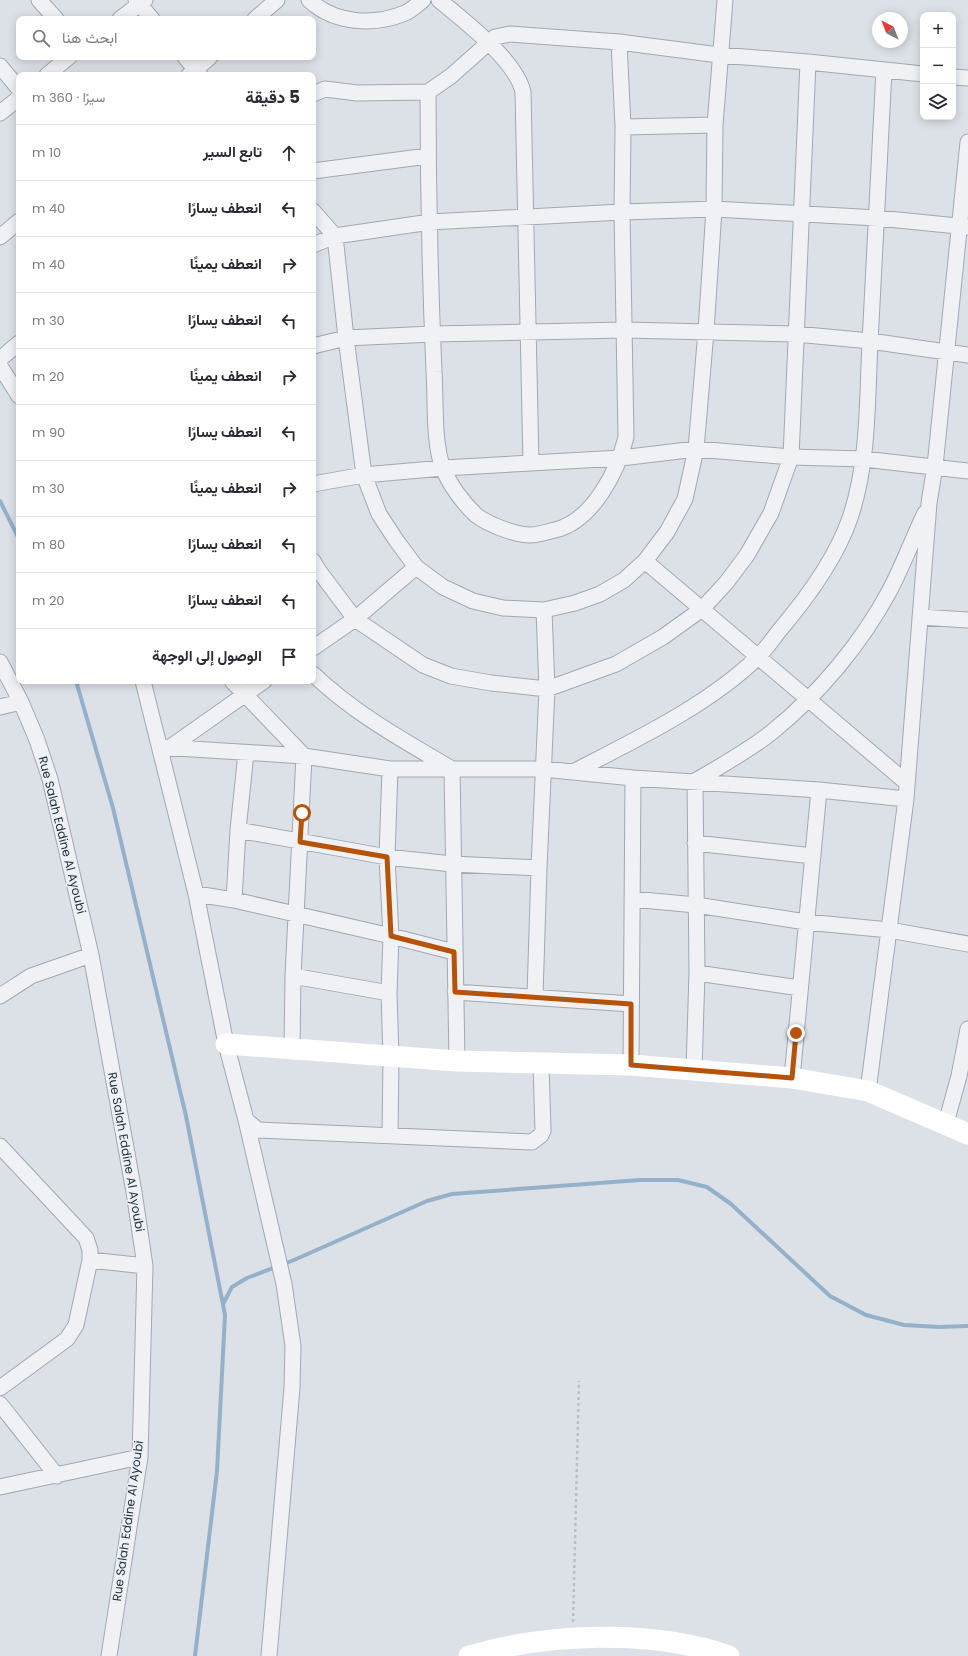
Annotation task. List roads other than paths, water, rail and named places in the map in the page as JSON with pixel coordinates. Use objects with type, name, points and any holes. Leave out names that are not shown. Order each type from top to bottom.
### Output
[{"type":"street","points":[[39,0],[53,16]]},
{"type":"street","points":[[258,16],[277,0]]},
{"type":"street","points":[[309,0],[316,7],[345,19],[376,21],[407,12],[423,0]]},
{"type":"street","points":[[439,0],[488,42],[516,74],[521,82],[523,92],[527,218],[527,333],[531,463]]},
{"type":"street","points":[[316,214],[335,236],[346,338],[364,476],[379,514],[416,567],[444,587],[474,600],[504,608],[544,610],[574,603],[600,594],[624,580],[645,561],[667,532],[685,499],[696,448],[714,210],[715,125],[719,55],[725,0]]},
{"type":"street","points":[[123,16],[140,1],[150,16]]},
{"type":"street","points":[[316,93],[324,89],[357,93],[428,92],[450,76],[488,42],[502,34],[619,42],[719,55],[808,62],[920,74]]},
{"type":"street","points":[[428,92],[428,156],[433,334],[438,447],[443,468],[458,494],[477,515],[503,530],[530,535],[558,529],[583,515],[601,494],[621,458],[626,437],[627,416],[622,212],[623,127],[619,42]]},
{"type":"street","points":[[51,72],[65,60]]},
{"type":"street","points":[[187,60],[194,72]]},
{"type":"street","points":[[196,72],[207,60]]},
{"type":"street","points":[[316,566],[355,619],[424,665],[450,676],[490,683],[547,689],[616,664],[663,637],[702,609],[726,583],[747,555],[771,513],[791,457],[808,62]]},
{"type":"street","points":[[0,66],[16,85]]},
{"type":"street","points":[[573,772],[618,750],[711,695],[758,657],[794,614],[818,581],[850,518],[864,459],[878,218],[884,70]]},
{"type":"street","points":[[956,77],[968,78]]},
{"type":"street","points":[[0,113],[16,100]]},
{"type":"street","points":[[623,127],[715,125]]},
{"type":"street","points":[[868,1091],[906,799],[929,503],[935,466],[946,351],[963,226],[968,142]]},
{"type":"street","points":[[316,172],[428,156]]},
{"type":"street","points":[[316,244],[335,236],[430,222],[622,212],[714,210],[878,218],[963,226]]},
{"type":"street","points":[[0,237],[16,224]]},
{"type":"street","points":[[316,345],[346,338],[433,334],[624,330],[706,331],[796,334],[870,341],[968,355]]},
{"type":"street","points":[[0,359],[16,346]]},
{"type":"street","points":[[0,366],[16,391]]},
{"type":"street","points":[[316,484],[364,476],[443,468],[621,458],[696,448],[791,457],[864,459],[968,471]]},
{"type":"street","points":[[695,781],[734,758],[771,732],[808,700],[846,656],[890,591],[929,503]]},
{"type":"street","points":[[645,561],[907,783]]},
{"type":"street","points":[[316,646],[355,619],[416,567]]},
{"type":"street","points":[[535,996],[538,868],[547,689],[544,610]]},
{"type":"street","points":[[920,617],[968,620]]},
{"type":"street","name":"Rue Salah Eddine Al Ayoubi","points":[[0,662],[21,702],[37,740],[50,779],[91,955],[134,1192],[145,1266],[140,1457],[109,1656]]},
{"type":"street","points":[[316,677],[330,691],[361,715],[452,769]]},
{"type":"street","points":[[144,684],[167,747],[226,1044],[246,1120],[274,1247],[284,1284],[293,1346],[292,1388],[269,1656]]},
{"type":"street","points":[[235,684],[304,756],[295,915],[292,1050]]},
{"type":"street","points":[[167,747],[260,684]]},
{"type":"street","points":[[0,707],[21,702]]},
{"type":"street","points":[[167,747],[304,756],[390,769],[543,769],[633,778],[819,790],[906,799]]},
{"type":"street","points":[[234,900],[238,830],[246,753]]},
{"type":"street","points":[[390,769],[387,857],[391,936],[389,993],[391,1057],[390,1136]]},
{"type":"street","points":[[452,769],[452,864],[457,1061]]},
{"type":"street","points":[[631,1065],[633,778]]},
{"type":"street","points":[[694,1070],[697,973],[695,781]]},
{"type":"street","points":[[792,1078],[819,790]]},
{"type":"street","points":[[238,830],[387,857],[452,864],[538,868]]},
{"type":"street","points":[[695,843],[813,856]]},
{"type":"street","points":[[196,894],[234,900],[454,952]]},
{"type":"street","points":[[632,899],[696,905],[806,922],[889,930],[968,944]]},
{"type":"street","points":[[0,996],[31,976],[91,955]]},
{"type":"street","points":[[697,973],[800,988]]},
{"type":"street","points":[[293,976],[389,993]]},
{"type":"street","points":[[455,992],[535,996],[631,1004]]},
{"type":"street","points":[[946,1123],[959,1076],[968,1029]]},
{"type":"street","points":[[226,1044],[457,1061],[631,1065],[792,1078],[868,1091],[946,1123],[968,1134]]},
{"type":"street","points":[[246,1120],[258,1130],[532,1142],[542,1135],[543,1131],[542,1064]]},
{"type":"street","points":[[0,1146],[86,1238],[90,1250],[90,1260],[76,1325],[67,1339],[0,1388]]},
{"type":"street","points":[[90,1260],[145,1266]]},
{"type":"street","points":[[0,1404],[57,1476]]},
{"type":"street","points":[[0,1487],[140,1457]]},
{"type":"street","points":[[470,1656],[520,1643],[573,1638],[652,1639],[711,1649],[730,1656]]},
{"type":"waterway","points":[[0,501],[16,533]]},
{"type":"waterway","points":[[77,684],[113,808],[186,1116],[225,1315],[217,1471],[195,1656]]},
{"type":"waterway","points":[[223,1304],[232,1287],[247,1278],[294,1260],[427,1201],[452,1194],[640,1180],[678,1180],[707,1187],[731,1204],[830,1296],[866,1315],[904,1325],[939,1327],[968,1326]]}]
